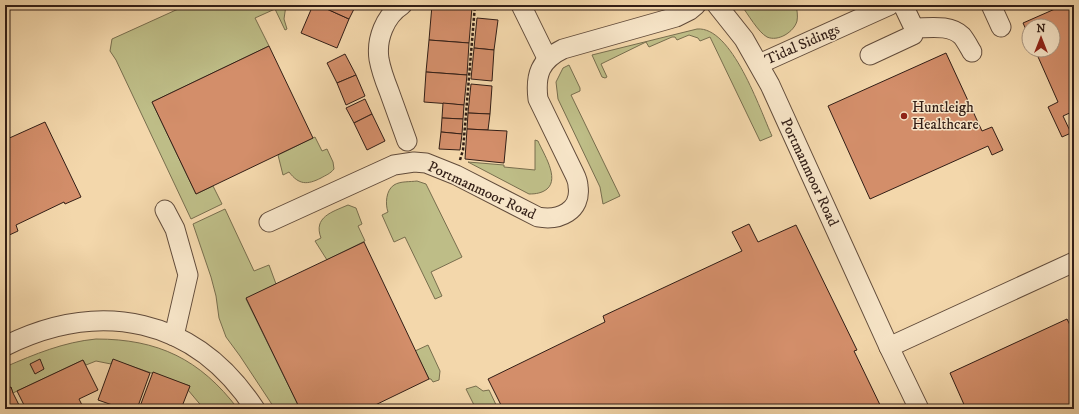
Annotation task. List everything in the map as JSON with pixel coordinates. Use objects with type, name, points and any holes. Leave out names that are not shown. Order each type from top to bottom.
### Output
[{"type":"street","points":[[402,5],[385,23],[379,40],[379,58],[383,74],[407,141]]},
{"type":"street","points":[[521,5],[547,58],[563,49],[676,16],[690,10],[696,5]]},
{"type":"street","name":"Portmanmoor Road","points":[[717,5],[744,39],[770,85],[889,347],[919,409]]},
{"type":"street","name":"Tidal Sidings","points":[[759,64],[890,5]]},
{"type":"street","points":[[870,55],[913,35],[914,28],[903,5]]},
{"type":"street","points":[[991,5],[1001,27]]},
{"type":"street","points":[[914,28],[944,28],[956,31],[963,37],[972,52]]},
{"type":"street","name":"Portmanmoor Road","points":[[269,222],[394,165],[414,162],[426,163],[456,175],[538,217],[547,219],[564,215],[572,209],[576,202],[578,185],[574,173],[538,99],[537,89],[540,68],[547,58]]},
{"type":"street","points":[[165,210],[175,229],[188,275],[174,336]]},
{"type":"street","points":[[889,347],[1074,262]]},
{"type":"street","points":[[5,346],[37,333],[73,323],[110,320],[132,323],[156,329],[174,336],[198,350],[216,364],[238,386],[255,409]]},
{"type":"path","points":[[456,175],[463,150],[475,5]]},
{"type":"shaded area","points":[[187,5],[286,5],[284,19],[287,29],[285,30],[275,9],[255,18],[269,46],[152,102],[196,194],[213,186],[222,204],[191,219],[116,60],[110,51],[112,39]]},
{"type":"shaded area","points":[[741,5],[796,5],[797,21],[793,29],[785,35],[776,38],[767,37],[757,27]]},
{"type":"shaded area","points":[[697,29],[710,32],[722,41],[733,55],[752,90],[772,136],[760,141],[710,37],[700,41],[698,38],[689,35],[677,40],[675,37],[672,37],[649,47],[646,42],[601,64],[607,77],[605,78],[602,77],[592,55]]},
{"type":"shaded area","points":[[569,65],[580,88],[580,91],[571,95],[620,196],[603,204],[600,187],[558,99],[556,82],[563,68]]},
{"type":"shaded area","points":[[315,137],[322,151],[327,149],[333,162],[334,169],[321,178],[307,183],[296,179],[289,172],[283,175],[278,155]]},
{"type":"shaded area","points":[[535,140],[538,141],[549,165],[552,179],[551,184],[547,189],[541,192],[529,194],[468,162],[504,165],[504,167],[535,170]]},
{"type":"shaded area","points":[[417,181],[426,184],[462,257],[431,272],[442,296],[435,299],[405,237],[394,242],[382,215],[388,212],[387,197],[391,187],[399,183]]},
{"type":"shaded area","points":[[348,205],[356,208],[362,224],[358,226],[365,241],[327,260],[315,241],[321,238],[319,231],[320,225],[322,220],[330,213]]},
{"type":"shaded area","points":[[225,209],[254,271],[269,265],[276,284],[246,299],[300,409],[275,409],[226,337],[219,318],[216,296],[211,277],[193,224]]},
{"type":"shaded area","points":[[96,339],[139,343],[176,355],[193,365],[208,377],[224,392],[238,409],[204,409],[188,390],[190,386],[113,360],[111,364],[96,361],[86,365],[83,360],[13,393],[11,387],[5,390],[5,367],[61,346]]},
{"type":"shaded area","points":[[428,345],[440,371],[439,380],[433,382],[429,379],[415,351]]},
{"type":"shaded area","points":[[476,386],[483,391],[489,390],[498,409],[476,409],[466,389]]},
{"type":"building","points":[[313,5],[318,5],[349,19],[337,48],[301,33]]},
{"type":"building","points":[[318,5],[356,5],[349,19]]},
{"type":"building","points":[[432,5],[472,7],[469,43],[429,40]]},
{"type":"building","points":[[1064,5],[1074,5],[1074,111],[1063,116],[1071,133],[1062,137],[1048,107],[1058,102],[1039,58],[1061,58],[1061,18],[1034,18]]},
{"type":"building","points":[[477,18],[498,20],[494,50],[474,48]]},
{"type":"building","points":[[429,40],[469,43],[467,75],[426,72]]},
{"type":"building","points":[[269,46],[313,138],[196,194],[152,102]]},
{"type":"building","points":[[474,48],[494,50],[492,81],[471,79]]},
{"type":"building","name":"Huntleigh Healthcare","points":[[946,53],[982,131],[992,127],[1003,150],[992,155],[988,146],[870,199],[828,106]]},
{"type":"building","points":[[345,54],[356,75],[337,83],[327,63]]},
{"type":"building","points":[[426,72],[467,75],[464,105],[424,102]]},
{"type":"building","points":[[356,75],[365,96],[346,105],[337,83]]},
{"type":"building","points":[[471,84],[492,86],[490,114],[468,113]]},
{"type":"building","points":[[365,99],[372,114],[354,123],[346,108]]},
{"type":"building","points":[[443,103],[464,105],[463,119],[442,118]]},
{"type":"building","points":[[468,113],[490,114],[488,130],[467,129]]},
{"type":"building","points":[[372,114],[385,141],[367,150],[354,123]]},
{"type":"building","points":[[442,118],[463,119],[462,134],[441,132]]},
{"type":"building","points":[[45,122],[81,197],[65,204],[64,202],[16,225],[18,231],[5,237],[5,140]]},
{"type":"building","points":[[467,129],[507,131],[504,163],[465,159]]},
{"type":"building","points":[[441,132],[462,134],[460,150],[439,149]]},
{"type":"building","points":[[749,224],[758,242],[796,225],[857,350],[854,351],[882,409],[503,409],[488,379],[605,322],[603,316],[742,251],[732,232]]},
{"type":"building","points":[[364,242],[429,379],[367,409],[300,409],[246,298]]},
{"type":"building","points":[[1067,319],[1074,333],[1074,409],[966,409],[950,373]]},
{"type":"building","points":[[40,359],[44,369],[35,374],[30,364]]},
{"type":"building","points":[[113,359],[150,373],[137,409],[117,409],[118,407],[98,400]]},
{"type":"building","points":[[83,360],[98,390],[79,399],[84,409],[26,409],[17,391]]},
{"type":"building","points":[[153,372],[190,386],[181,409],[139,409]]},
{"type":"building","points":[[11,387],[21,409],[5,409],[5,390]]},
{"type":"place","name":"Huntleigh Healthcare","points":[[904,116]]}]
